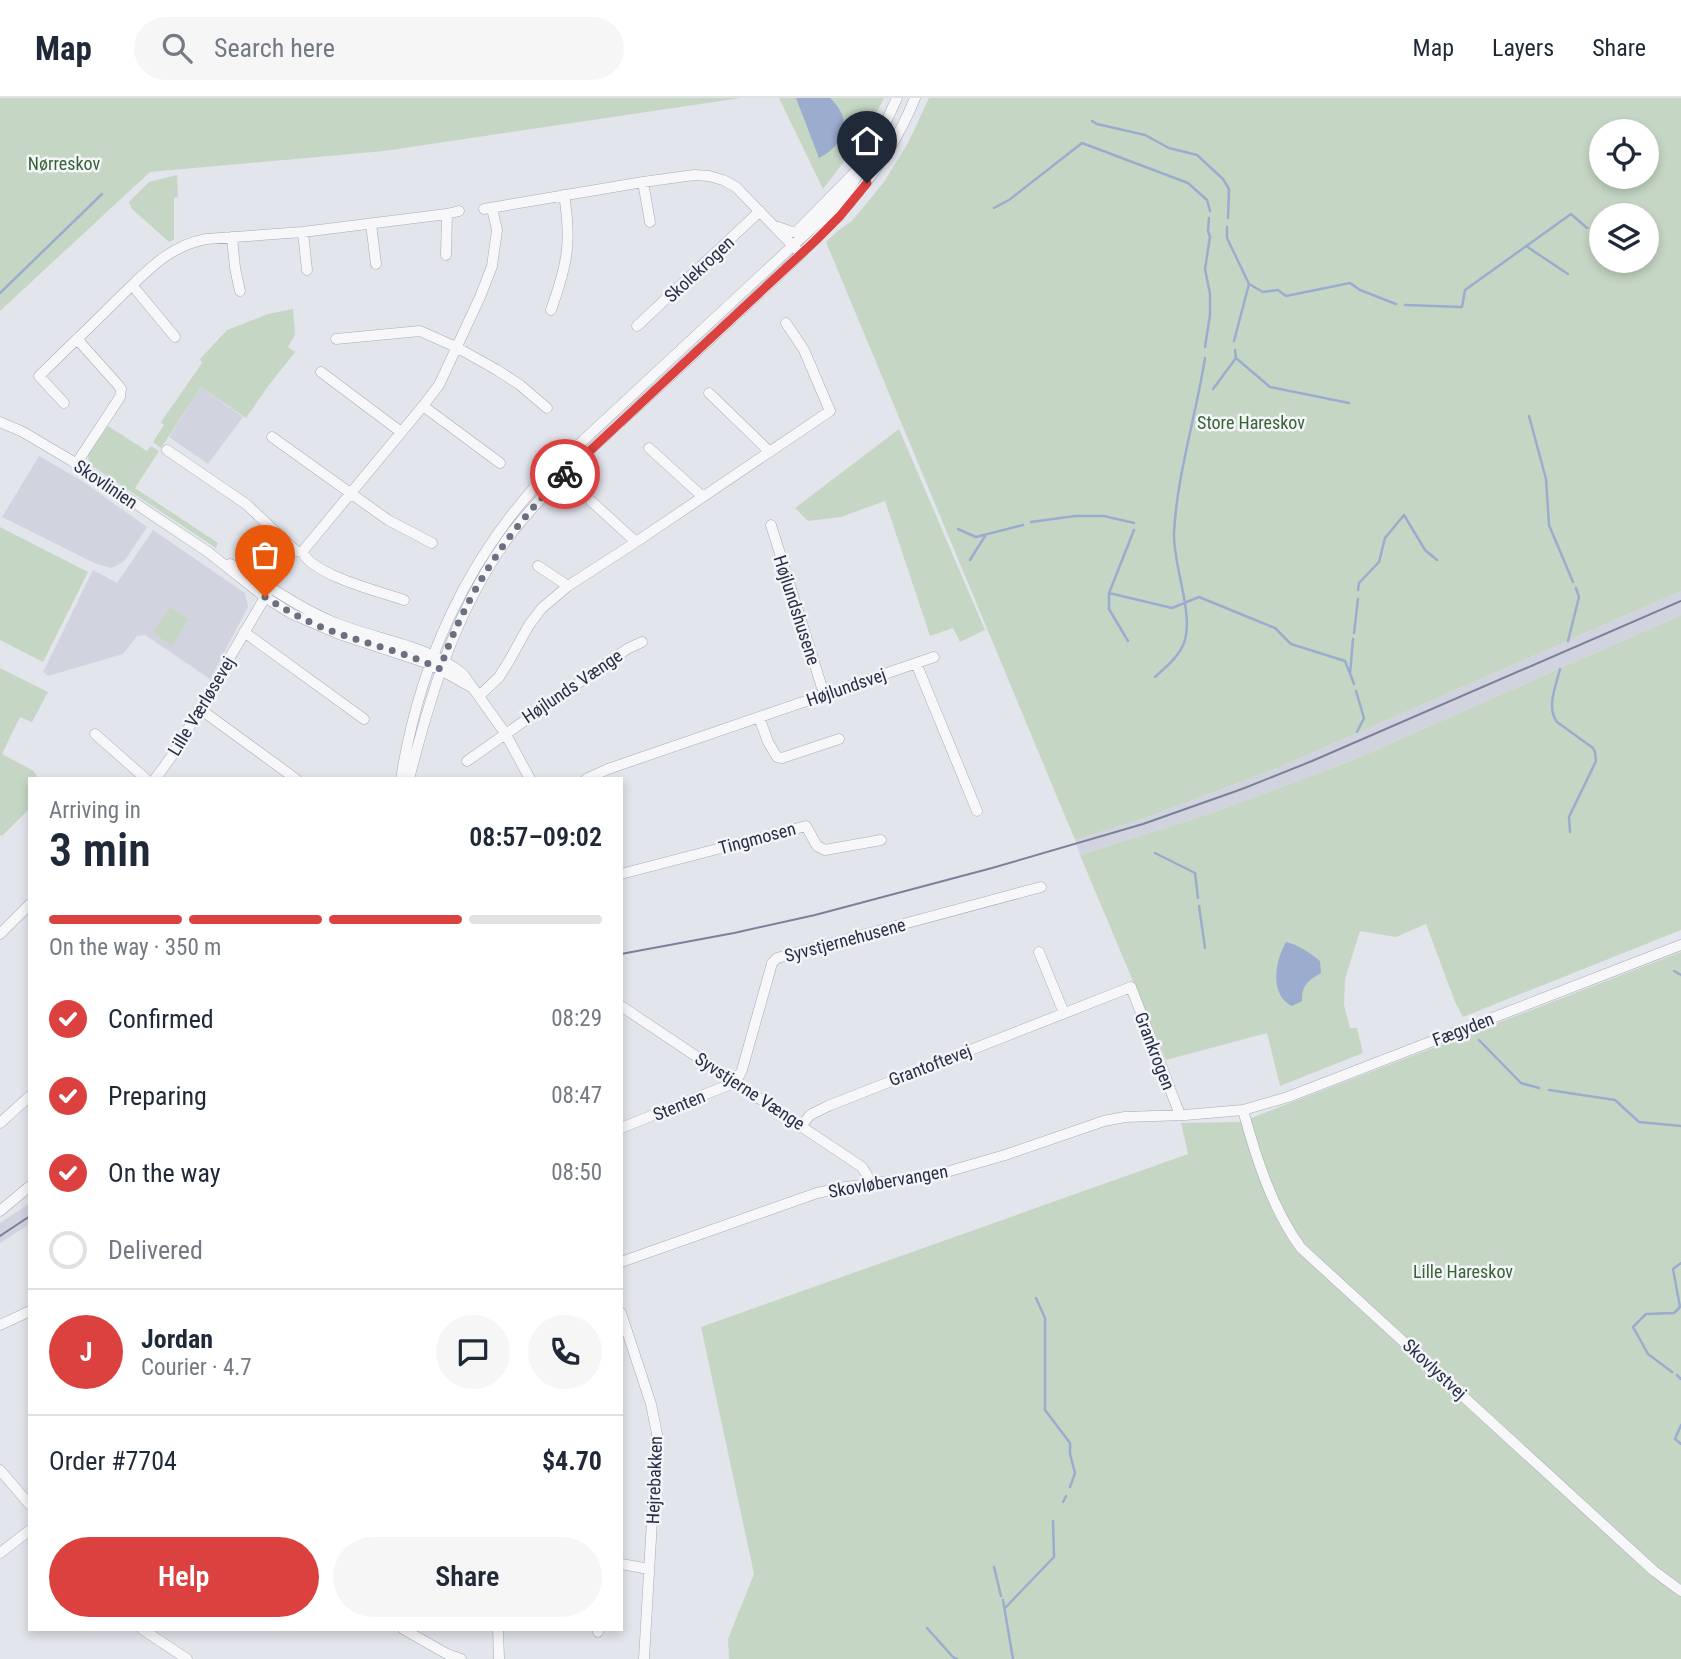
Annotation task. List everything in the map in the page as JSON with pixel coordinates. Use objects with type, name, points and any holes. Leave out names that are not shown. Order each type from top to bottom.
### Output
[{"type":"street","points":[[410,777],[442,664],[455,630],[499,551],[528,512],[554,485],[797,251],[847,191],[869,159],[897,98]]},
{"type":"street","points":[[401,777],[410,731],[431,659],[464,586],[494,537],[532,490],[582,441],[840,216],[867,183],[896,138],[915,98]]},
{"type":"street","points":[[773,225],[786,231],[797,231],[869,159]]},
{"type":"street","points":[[302,552],[439,385],[492,266],[497,230],[488,208],[643,182],[694,175],[709,176],[736,187],[797,251]]},
{"type":"street","points":[[643,182],[650,222]]},
{"type":"street","points":[[551,310],[562,280],[568,252],[569,221],[564,195]]},
{"type":"street","points":[[64,403],[39,376],[155,263],[175,249],[206,239],[303,232],[459,211]]},
{"type":"street","name":"Skolekrogen","points":[[637,326],[760,211]]},
{"type":"street","points":[[446,255],[447,214]]},
{"type":"street","points":[[371,224],[376,264]]},
{"type":"street","points":[[303,232],[307,270]]},
{"type":"street","points":[[232,237],[234,268],[240,291]]},
{"type":"street","points":[[132,285],[175,337]]},
{"type":"street","points":[[479,696],[499,677],[542,608],[568,586],[830,411],[804,350],[786,323]]},
{"type":"street","points":[[336,340],[420,331],[497,369],[547,408]]},
{"type":"street","points":[[76,464],[121,393],[119,386],[77,339]]},
{"type":"street","points":[[321,372],[401,432]]},
{"type":"street","points":[[709,393],[770,452]]},
{"type":"street","points":[[423,407],[500,463]]},
{"type":"street","name":"Skovlinien","points":[[0,422],[41,442],[76,464],[208,552],[237,568],[268,593],[349,629],[442,664]]},
{"type":"street","points":[[272,437],[388,520],[432,543]]},
{"type":"street","points":[[649,448],[703,497]]},
{"type":"street","points":[[167,450],[246,503],[296,551],[302,552],[319,568],[404,600]]},
{"type":"street","points":[[591,501],[636,542]]},
{"type":"street","name":"Højlundshusene","points":[[771,525],[824,694]]},
{"type":"street","points":[[538,566],[568,586]]},
{"type":"street","name":"Lille Værløsevej","points":[[156,777],[268,593]]},
{"type":"street","points":[[244,632],[364,719]]},
{"type":"street","name":"Højlunds Vænge","points":[[467,761],[627,649],[642,642]]},
{"type":"street","name":"Højlundsvej","points":[[590,777],[934,657]]},
{"type":"street","points":[[916,663],[977,810]]},
{"type":"street","name":"Højlunds Vænge","points":[[442,664],[479,696],[505,733],[529,777]]},
{"type":"street","points":[[200,709],[293,777]]},
{"type":"street","points":[[759,717],[777,757],[782,758],[839,738]]},
{"type":"street","points":[[95,734],[144,777]]},
{"type":"street","name":"Tingmosen","points":[[623,873],[806,825],[817,846],[825,850],[881,840]]},
{"type":"street","name":"Syvstjernehusene","points":[[736,1082],[742,1070],[772,962],[777,958],[1041,887]]},
{"type":"street","points":[[0,934],[28,906]]},
{"type":"street","name":"Fægyden","points":[[1243,1110],[1288,1097],[1681,945]]},
{"type":"street","points":[[1039,952],[1064,1013]]},
{"type":"street","name":"Grantoftevej","points":[[802,1125],[810,1115],[828,1106],[1131,987]]},
{"type":"street","name":"Grankrogen","points":[[1131,987],[1180,1115]]},
{"type":"street","name":"Syvstjerne Vænge","points":[[623,1007],[862,1167],[868,1184]]},
{"type":"street","name":"Stenten","points":[[623,1127],[736,1082]]},
{"type":"street","points":[[0,1123],[28,1098]]},
{"type":"street","name":"Skovløbervangen","points":[[623,1261],[817,1193],[936,1175],[1104,1121],[1125,1117],[1243,1110]]},
{"type":"street","name":"Skovlystvej","points":[[1243,1110],[1275,1204],[1301,1248],[1654,1571],[1681,1591]]},
{"type":"street","points":[[0,1211],[28,1188]]},
{"type":"street","points":[[0,1325],[28,1312]]},
{"type":"street","name":"Hejrebakken","points":[[623,1319],[651,1404],[657,1434],[644,1659]]},
{"type":"street","points":[[0,1470],[28,1503]]},
{"type":"street","points":[[0,1553],[28,1532]]},
{"type":"street","points":[[623,1564],[649,1569]]},
{"type":"street","points":[[145,1631],[187,1659]]},
{"type":"street","points":[[407,1631],[460,1659]]},
{"type":"street","points":[[498,1631],[499,1659]]},
{"type":"shaded area","points":[[201,387],[243,417],[208,464],[169,437]]},
{"type":"shaded area","points":[[39,456],[82,481],[147,527],[125,560],[111,568],[94,563],[2,517]]},
{"type":"shaded area","points":[[153,530],[245,593],[248,607],[210,679],[145,635],[137,636],[123,654],[48,676],[43,672],[93,570],[117,583]]},
{"type":"shaded area","points":[[1681,591],[1681,615],[1351,761],[1212,813],[1080,855],[1075,840],[1142,819],[1275,769]]},
{"type":"shaded area","points":[[28,1204],[28,1225],[0,1243],[0,1223]]},
{"type":"green space","name":"Nørreskov","points":[[0,98],[741,98],[384,151],[150,172],[0,311]]},
{"type":"green space","points":[[779,98],[884,98],[866,133],[823,189]]},
{"type":"green space","name":"Store Hareskov","points":[[929,98],[1681,98],[1681,591],[1275,769],[1142,819],[1075,840],[826,242],[852,221],[884,182],[908,143]]},
{"type":"green space","points":[[177,175],[174,240],[169,242],[132,209],[129,202],[149,182]]},
{"type":"green space","points":[[293,309],[295,335],[288,347],[295,352],[246,418],[201,387],[161,448],[153,442],[164,425],[161,422],[202,363],[200,359],[227,330],[268,314]]},
{"type":"green space","points":[[108,426],[147,451],[151,446],[159,451],[135,488],[218,543],[216,548],[89,464],[88,454]]},
{"type":"green space","points":[[899,429],[985,630],[960,642],[953,628],[930,636],[885,501],[841,517],[808,521],[795,508]]},
{"type":"green space","points":[[0,527],[88,572],[43,662],[0,640]]},
{"type":"green space","points":[[170,607],[189,619],[172,646],[153,633]]},
{"type":"green space","points":[[1681,615],[1681,930],[1463,1017],[1426,924],[1396,937],[1360,931],[1345,979],[1344,1005],[1350,1028],[1357,1028],[1363,1053],[1280,1086],[1267,1033],[1166,1060],[1080,855],[1212,813],[1351,761]]},
{"type":"green space","points":[[0,668],[48,692],[32,722],[20,717],[2,754],[34,771],[37,777],[28,777],[28,810],[0,835]]},
{"type":"green space","name":"Lille Hareskov","points":[[1681,952],[1681,1659],[729,1659],[728,1639],[754,1574],[701,1327],[1188,1154],[1181,1123],[1241,1122]]},
{"type":"water","points":[[796,98],[830,98],[842,115],[844,131],[841,139],[819,158]]},
{"type":"water","points":[[1286,942],[1300,947],[1320,961],[1321,973],[1307,984],[1302,1001],[1292,1006],[1280,994],[1276,977],[1279,958]]},
{"type":"waterway","points":[[1092,121],[1145,135],[1169,148],[1197,155],[1223,179],[1229,189],[1228,218]]},
{"type":"waterway","points":[[994,208],[1009,200],[1082,143],[1188,183],[1207,200],[1210,211]]},
{"type":"waterway","points":[[0,293],[102,194]]},
{"type":"waterway","points":[[1405,305],[1462,307],[1465,290],[1571,214],[1587,228]]},
{"type":"waterway","points":[[1205,347],[1210,315],[1210,294],[1205,269],[1210,237],[1209,218]]},
{"type":"waterway","points":[[1227,227],[1227,238],[1249,284],[1234,341]]},
{"type":"waterway","points":[[1526,246],[1568,274]]},
{"type":"waterway","points":[[1249,284],[1263,292],[1278,290],[1286,296],[1350,283],[1360,290],[1396,304]]},
{"type":"waterway","points":[[1235,350],[1236,358],[1270,387],[1349,403]]},
{"type":"waterway","points":[[1155,677],[1183,646],[1187,628],[1174,533],[1179,489],[1205,358]]},
{"type":"waterway","points":[[1213,389],[1236,358]]},
{"type":"waterway","points":[[1529,416],[1546,479],[1549,525],[1573,582]]},
{"type":"waterway","points":[[1358,590],[1359,583],[1379,562],[1385,538],[1404,515],[1425,550],[1437,560]]},
{"type":"waterway","points":[[1031,522],[1075,516],[1104,516],[1134,523]]},
{"type":"waterway","points":[[958,529],[976,537],[1023,525]]},
{"type":"waterway","points":[[1134,530],[1109,593],[1172,608],[1199,597],[1275,628],[1291,644],[1345,661],[1354,684]]},
{"type":"waterway","points":[[970,560],[985,536]]},
{"type":"waterway","points":[[1568,641],[1579,597],[1576,588]]},
{"type":"waterway","points":[[1109,593],[1109,609],[1128,641]]},
{"type":"waterway","points":[[1354,633],[1358,599]]},
{"type":"waterway","points":[[1350,674],[1353,639]]},
{"type":"waterway","points":[[1560,669],[1553,696],[1554,716],[1557,722],[1593,748],[1596,761],[1569,817],[1570,832]]},
{"type":"waterway","points":[[1356,691],[1364,718],[1357,732]]},
{"type":"waterway","points":[[1155,853],[1195,873],[1198,898]]},
{"type":"waterway","points":[[1199,906],[1205,948]]},
{"type":"waterway","points":[[1674,971],[1681,975]]},
{"type":"waterway","points":[[1479,1040],[1521,1083],[1539,1088]]},
{"type":"waterway","points":[[1549,1090],[1615,1100],[1639,1122],[1681,1126]]},
{"type":"waterway","points":[[1672,1372],[1648,1354],[1633,1327],[1646,1314],[1674,1313],[1680,1307],[1673,1269],[1681,1263]]},
{"type":"waterway","points":[[1036,1298],[1045,1318],[1045,1410],[1070,1443],[1075,1473],[1070,1487]]},
{"type":"waterway","points":[[1677,1375],[1681,1379]]},
{"type":"waterway","points":[[1681,1425],[1675,1439],[1681,1444]]},
{"type":"waterway","points":[[1063,1502],[1066,1496]]},
{"type":"waterway","points":[[1005,1608],[1054,1557],[1053,1521]]},
{"type":"waterway","points":[[994,1567],[1001,1596]]},
{"type":"waterway","points":[[1003,1600],[1013,1659]]},
{"type":"waterway","points":[[927,1628],[957,1659]]},
{"type":"tram line","points":[[623,954],[815,915],[1143,824],[1312,761],[1681,601]]},
{"type":"tram line","points":[[0,1236],[28,1217]]},
{"type":"way so far","points":[[265,597],[306,621],[440,669],[455,630],[499,551],[528,512],[565,474]]},
{"type":"route","points":[[565,474],[815,241],[867,183]]}]
